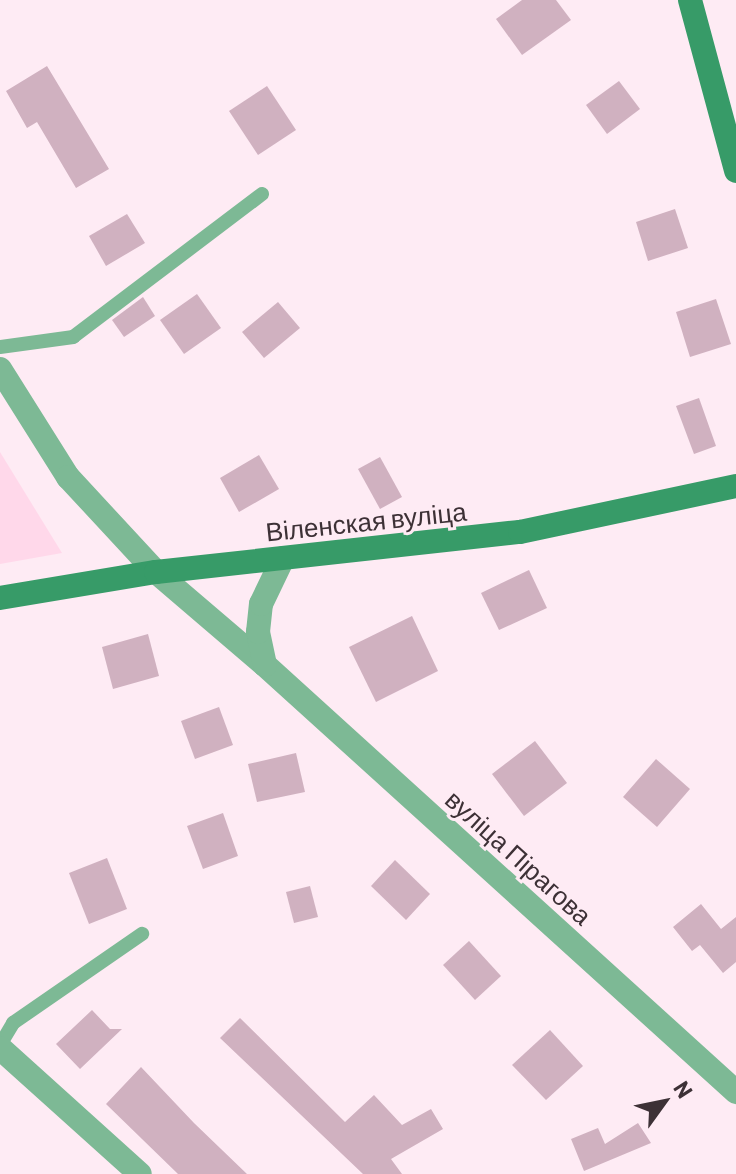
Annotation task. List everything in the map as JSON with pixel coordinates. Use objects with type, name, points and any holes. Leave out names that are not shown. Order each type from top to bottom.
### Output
[{"type":"street","points":[[690,0],[736,171]]},
{"type":"street","name":"вуліца Пірагова","points":[[0,369],[68,477],[156,572],[265,665],[736,1092]]},
{"type":"street","name":"Віленская вуліца","points":[[0,598],[156,572],[520,532],[736,486]]},
{"type":"street","points":[[265,665],[258,632],[261,604],[283,558]]},
{"type":"street","points":[[0,1046],[140,1174]]},
{"type":"lane","points":[[0,347],[73,337],[262,194]]},
{"type":"lane","points":[[0,1046],[13,1023],[142,934]]},
{"type":"shaded area","points":[[0,452],[62,553],[0,564]]},
{"type":"building","points":[[522,0],[556,0],[571,20],[522,55],[496,19]]},
{"type":"building","points":[[47,66],[109,169],[76,188],[37,122],[27,128],[6,91]]},
{"type":"building","points":[[619,81],[640,109],[607,134],[586,105]]},
{"type":"building","points":[[267,86],[296,130],[258,155],[229,111]]},
{"type":"building","points":[[675,209],[688,248],[648,261],[636,222]]},
{"type":"building","points":[[127,214],[145,243],[106,266],[89,236]]},
{"type":"building","points":[[197,294],[221,328],[184,354],[160,320]]},
{"type":"building","points":[[143,297],[155,316],[124,337],[112,320]]},
{"type":"building","points":[[716,299],[731,344],[690,357],[676,312]]},
{"type":"building","points":[[278,302],[300,328],[264,358],[242,332]]},
{"type":"building","points":[[699,398],[716,446],[694,454],[676,406]]},
{"type":"building","points":[[259,455],[279,489],[239,512],[220,478]]},
{"type":"building","points":[[380,457],[402,497],[380,509],[358,469]]},
{"type":"building","points":[[529,570],[547,608],[499,630],[481,593]]},
{"type":"building","points":[[412,616],[438,671],[376,702],[349,647]]},
{"type":"building","points":[[148,634],[159,676],[113,689],[102,647]]},
{"type":"building","points":[[219,707],[233,745],[195,759],[181,721]]},
{"type":"building","points":[[535,741],[567,783],[524,816],[492,774]]},
{"type":"building","points":[[296,753],[305,792],[257,802],[248,764]]},
{"type":"building","points":[[656,759],[690,789],[657,827],[623,797]]},
{"type":"building","points":[[223,813],[238,856],[203,869],[187,826]]},
{"type":"building","points":[[107,858],[127,909],[89,924],[69,873]]},
{"type":"building","points":[[395,860],[430,894],[406,920],[371,886]]},
{"type":"building","points":[[310,886],[318,917],[294,923],[286,892]]},
{"type":"building","points":[[701,904],[721,929],[736,917],[736,962],[723,973],[700,945],[692,951],[673,927]]},
{"type":"building","points":[[469,941],[501,976],[475,1000],[443,965]]},
{"type":"building","points":[[92,1010],[110,1029],[122,1029],[80,1069],[56,1044]]},
{"type":"building","points":[[240,1018],[345,1122],[374,1095],[402,1125],[431,1109],[443,1129],[391,1159],[402,1174],[363,1174],[220,1038]]},
{"type":"building","points":[[550,1030],[583,1066],[546,1100],[512,1065]]},
{"type":"building","points":[[141,1067],[247,1174],[178,1174],[106,1104]]},
{"type":"building","points":[[638,1123],[651,1143],[584,1171],[571,1139],[598,1128],[605,1144]]}]
